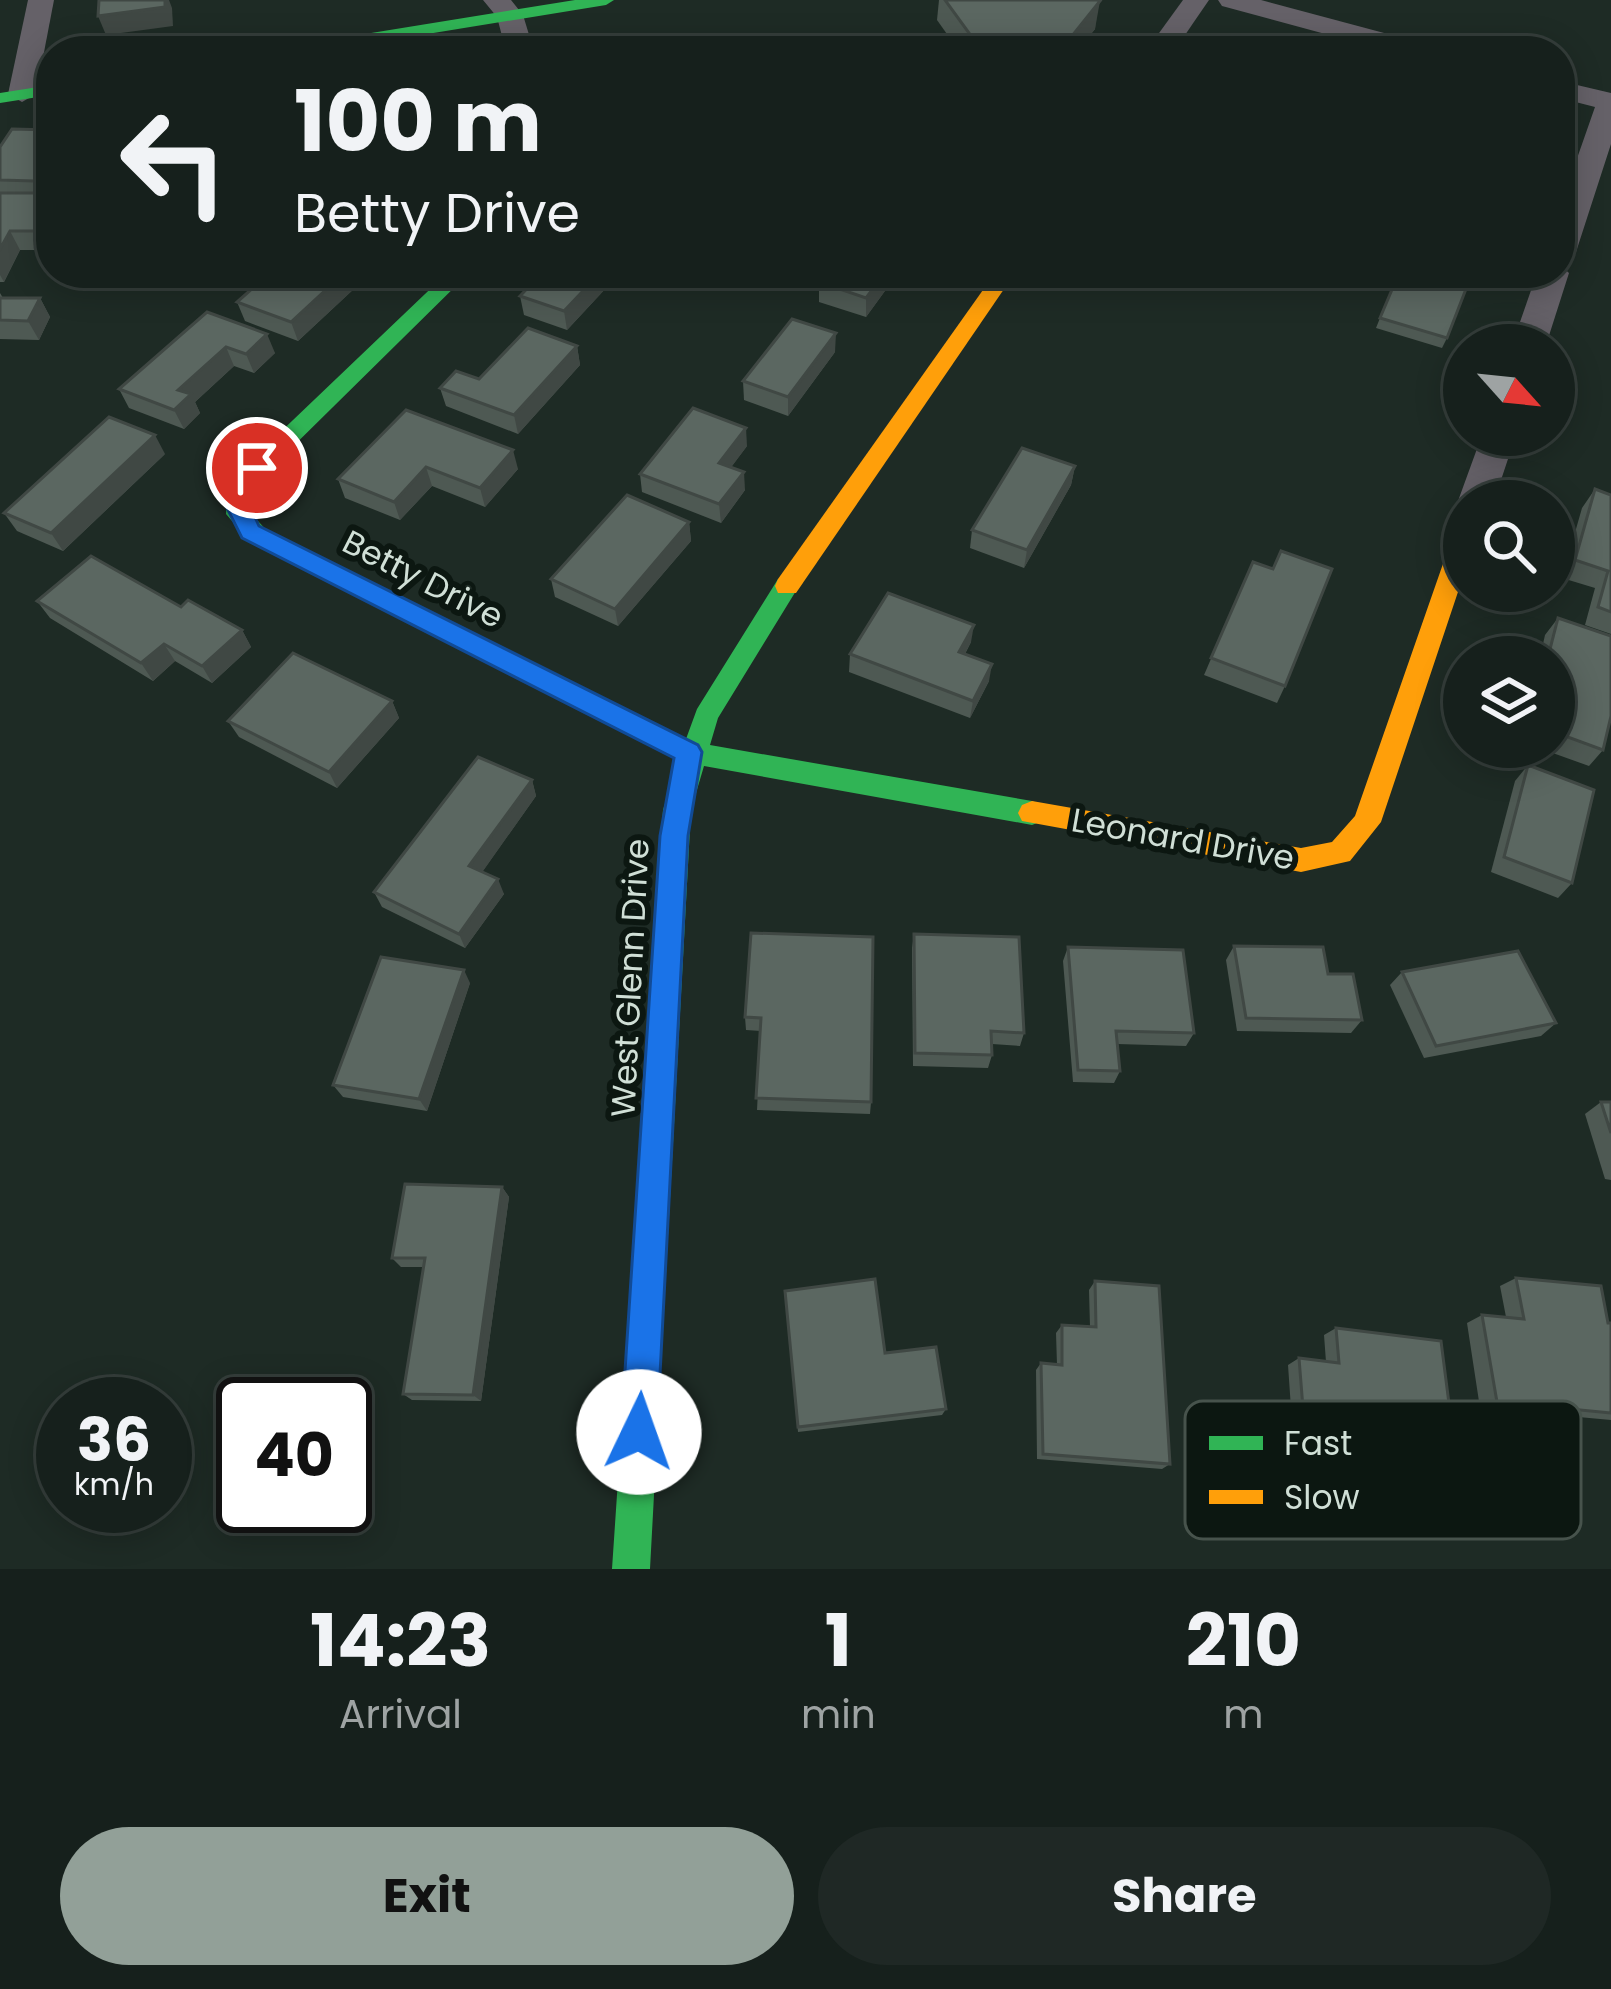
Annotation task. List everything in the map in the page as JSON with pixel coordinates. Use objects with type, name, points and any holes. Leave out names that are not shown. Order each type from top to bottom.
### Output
[{"type":"street","points":[[11,96],[41,0]]},
{"type":"street","points":[[364,36],[503,8],[606,0]]},
{"type":"street","points":[[1171,36],[1196,0]]},
{"type":"street","points":[[1231,0],[1364,36]]},
{"type":"street","points":[[503,8],[514,36]]},
{"type":"street","points":[[1575,93],[1611,102],[1575,208]]},
{"type":"street","name":"Betty Drive","points":[[443,288],[257,468],[239,493],[238,514],[260,538],[688,752]]},
{"type":"street","name":"West Glenn Drive","points":[[631,1569],[674,836],[688,752],[715,694],[743,650],[995,288]]},
{"type":"street","points":[[1536,324],[1548,288]]},
{"type":"street","name":"Leonard Drive","points":[[688,752],[1301,860],[1330,858],[1353,845],[1366,823],[1443,599]]},
{"type":"building","points":[[99,0],[165,0],[165,7],[98,16]]},
{"type":"building","points":[[945,0],[1100,1],[1072,36],[971,36]]},
{"type":"building","points":[[12,129],[36,130],[34,181],[0,180],[0,147]]},
{"type":"building","points":[[0,193],[36,193],[36,231],[10,231],[0,249]]},
{"type":"building","points":[[253,288],[328,288],[291,322],[237,302]]},
{"type":"building","points":[[528,288],[586,288],[564,311],[520,296]]},
{"type":"building","points":[[837,288],[874,288],[866,298]]},
{"type":"building","points":[[1393,288],[1466,288],[1452,324],[1443,324],[1443,337],[1380,318]]},
{"type":"building","points":[[0,298],[40,298],[28,321],[0,320]]},
{"type":"building","points":[[207,312],[267,334],[246,354],[226,347],[178,390],[191,394],[174,410],[119,389]]},
{"type":"building","points":[[792,319],[836,333],[788,397],[743,381]]},
{"type":"building","points":[[528,328],[577,346],[514,415],[440,388],[456,371],[479,379]]},
{"type":"building","points":[[693,408],[746,428],[719,463],[744,472],[719,504],[640,474]]},
{"type":"building","points":[[406,410],[513,450],[480,488],[426,467],[394,502],[338,479]]},
{"type":"building","points":[[109,417],[155,435],[51,533],[4,513]]},
{"type":"building","points":[[1022,448],[1075,466],[1027,550],[972,530]]},
{"type":"building","points":[[1595,489],[1611,495],[1611,612],[1598,607],[1608,571],[1575,560]]},
{"type":"building","points":[[627,495],[689,522],[615,609],[551,579]]},
{"type":"building","points":[[1281,551],[1332,569],[1285,686],[1211,658],[1253,562],[1273,569]]},
{"type":"building","points":[[91,556],[181,607],[188,600],[242,630],[202,666],[164,644],[141,663],[37,601]]},
{"type":"building","points":[[888,593],[974,625],[959,652],[992,664],[973,701],[850,654]]},
{"type":"building","points":[[1558,618],[1611,636],[1611,716],[1603,750],[1575,740],[1575,636],[1553,636]]},
{"type":"building","points":[[293,653],[392,701],[329,772],[228,721]]},
{"type":"building","points":[[478,757],[532,780],[469,866],[498,879],[459,934],[374,892]]},
{"type":"building","points":[[1527,768],[1594,790],[1572,883],[1504,857]]},
{"type":"building","points":[[751,933],[873,937],[871,1102],[756,1098],[761,1018],[745,1017]]},
{"type":"building","points":[[914,934],[1019,937],[1024,1033],[991,1031],[992,1055],[915,1053]]},
{"type":"building","points":[[1234,946],[1323,947],[1328,974],[1353,974],[1362,1020],[1246,1018]]},
{"type":"building","points":[[1068,947],[1183,950],[1194,1033],[1116,1031],[1120,1071],[1078,1070]]},
{"type":"building","points":[[1518,951],[1556,1023],[1436,1046],[1402,972]]},
{"type":"building","points":[[381,957],[464,970],[419,1099],[333,1085]]},
{"type":"building","points":[[1601,1102],[1611,1102],[1611,1133]]},
{"type":"building","points":[[405,1184],[502,1187],[473,1395],[403,1394],[425,1258],[392,1258]]},
{"type":"building","points":[[1516,1278],[1601,1286],[1611,1323],[1611,1413],[1581,1410],[1581,1401],[1497,1401],[1482,1315],[1524,1319]]},
{"type":"building","points":[[875,1279],[885,1353],[936,1347],[946,1409],[798,1427],[785,1291]]},
{"type":"building","points":[[1095,1281],[1159,1286],[1170,1464],[1043,1454],[1041,1363],[1062,1365],[1062,1325],[1096,1327]]},
{"type":"building","points":[[1336,1328],[1441,1341],[1449,1401],[1302,1401],[1299,1358],[1339,1363]]},
{"type":"traffic: fast","points":[[384,36],[606,0]]},
{"type":"traffic: fast","points":[[0,98],[36,92]]},
{"type":"traffic: fast","points":[[443,288],[257,468],[239,493],[238,514],[260,538],[688,752],[1032,813]]},
{"type":"traffic: fast","points":[[631,1569],[677,810],[706,716],[787,586]]},
{"type":"traffic: slow","points":[[787,586],[995,288]]},
{"type":"traffic: slow","points":[[1032,813],[1301,860],[1340,852],[1367,822],[1443,599]]},
{"type":"route","points":[[257,468],[237,504],[250,532],[688,752],[676,808],[639,1432]]}]
